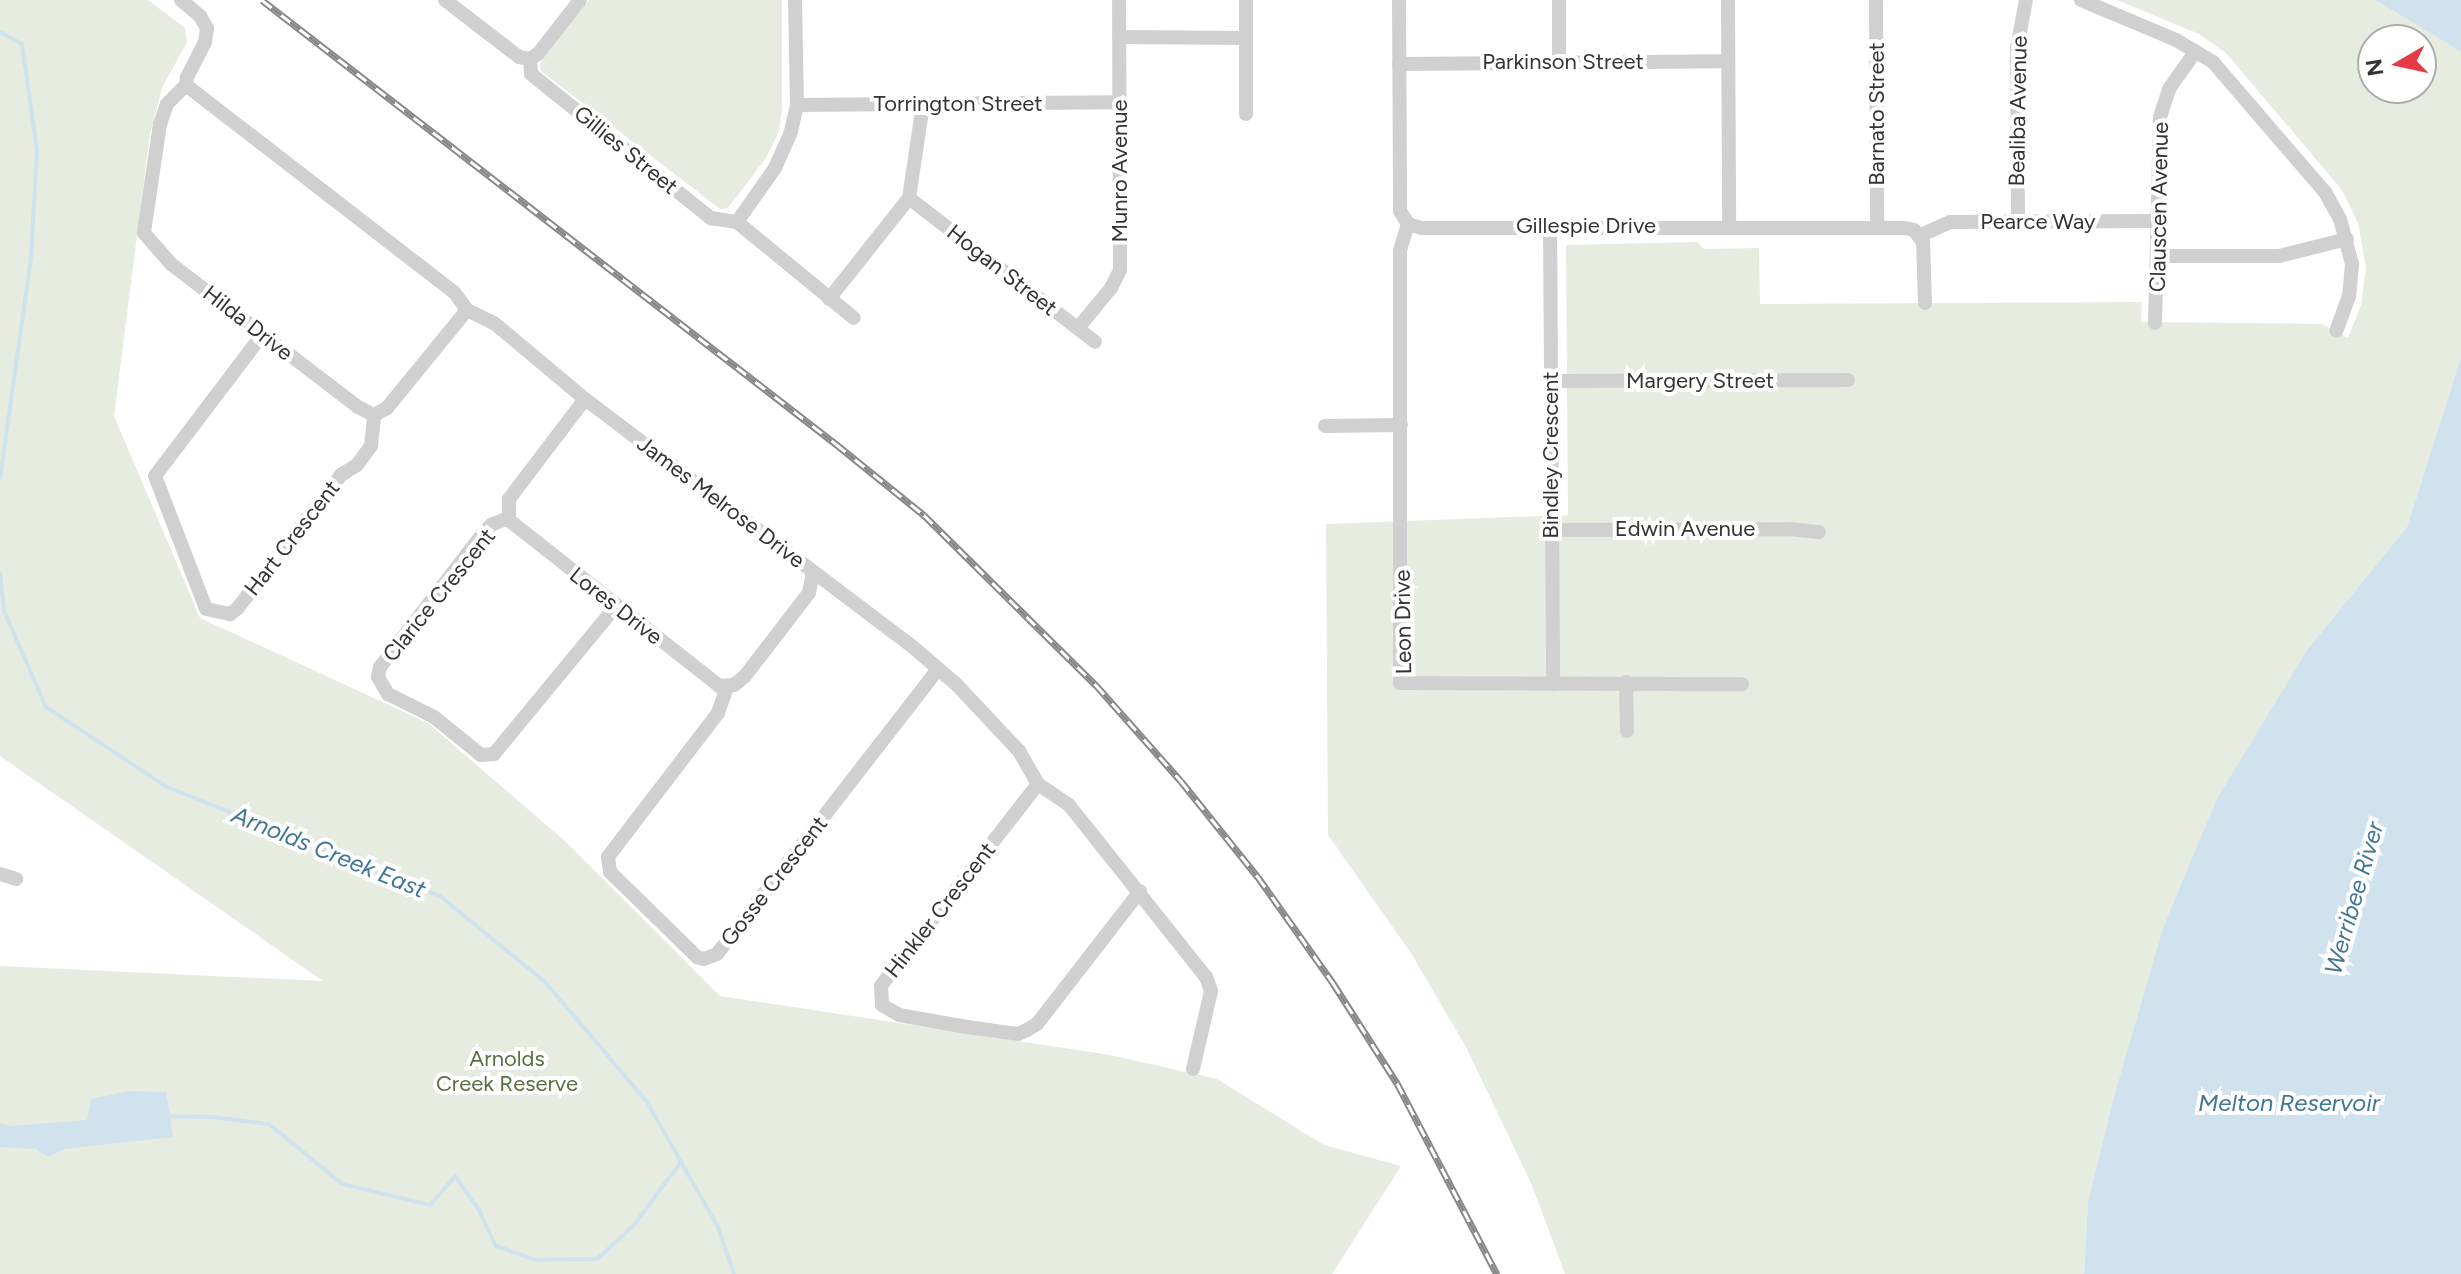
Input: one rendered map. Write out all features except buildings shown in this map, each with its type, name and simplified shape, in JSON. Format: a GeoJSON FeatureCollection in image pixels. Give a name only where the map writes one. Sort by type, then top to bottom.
{"type":"FeatureCollection","features":[{"type":"Feature","properties":{"kind":"street"},"geometry":{"type":"LineString","coordinates":[[181,0],[200,16],[207,28],[186,85]]}},
{"type":"Feature","properties":{"kind":"street"},"geometry":{"type":"LineString","coordinates":[[445,0],[519,57],[530,59],[538,54],[580,0]]}},
{"type":"Feature","properties":{"kind":"street"},"geometry":{"type":"LineString","coordinates":[[795,0],[797,105],[791,132],[775,168],[737,222],[854,318]]}},
{"type":"Feature","properties":{"kind":"street","name":"Munro Avenue"},"geometry":{"type":"LineString","coordinates":[[1078,328],[1111,288],[1120,270],[1119,0]]}},
{"type":"Feature","properties":{"kind":"street"},"geometry":{"type":"LineString","coordinates":[[1246,0],[1246,114]]}},
{"type":"Feature","properties":{"kind":"street"},"geometry":{"type":"LineString","coordinates":[[1399,0],[1400,211],[1408,224]]}},
{"type":"Feature","properties":{"kind":"street"},"geometry":{"type":"LineString","coordinates":[[1559,0],[1559,62]]}},
{"type":"Feature","properties":{"kind":"street"},"geometry":{"type":"LineString","coordinates":[[1728,0],[1729,227]]}},
{"type":"Feature","properties":{"kind":"street","name":"Barnato Street"},"geometry":{"type":"LineString","coordinates":[[1876,0],[1877,228]]}},
{"type":"Feature","properties":{"kind":"street","name":"Bealiba Avenue"},"geometry":{"type":"LineString","coordinates":[[2018,222],[2017,48],[2026,0]]}},
{"type":"Feature","properties":{"kind":"street"},"geometry":{"type":"LineString","coordinates":[[2081,0],[2195,52],[2224,73],[2325,192],[2347,239],[2351,282],[2336,331]]}},
{"type":"Feature","properties":{"kind":"street"},"geometry":{"type":"LineString","coordinates":[[1119,37],[1246,38]]}},
{"type":"Feature","properties":{"kind":"street","name":"Clauscen Avenue"},"geometry":{"type":"LineString","coordinates":[[2155,323],[2160,117],[2169,89],[2195,52]]}},
{"type":"Feature","properties":{"kind":"street","name":"Gillies Street"},"geometry":{"type":"LineString","coordinates":[[530,59],[531,74],[711,218],[737,222]]}},
{"type":"Feature","properties":{"kind":"street","name":"Parkinson Street"},"geometry":{"type":"LineString","coordinates":[[1399,64],[1728,61]]}},
{"type":"Feature","properties":{"kind":"street","name":"James Melrose Drive"},"geometry":{"type":"LineString","coordinates":[[186,85],[454,292],[467,310],[494,323],[585,399],[938,669],[1019,751],[1038,784],[1069,805],[1206,977],[1211,991],[1193,1069]]}},
{"type":"Feature","properties":{"kind":"street","name":"Hilda Drive"},"geometry":{"type":"LineString","coordinates":[[186,85],[167,104],[160,124],[144,233],[171,264],[358,407],[374,415]]}},
{"type":"Feature","properties":{"kind":"street","name":"Torrington Street"},"geometry":{"type":"LineString","coordinates":[[797,105],[1119,102]]}},
{"type":"Feature","properties":{"kind":"street"},"geometry":{"type":"LineString","coordinates":[[829,299],[909,198],[923,104]]}},
{"type":"Feature","properties":{"kind":"street","name":"Hogan Street"},"geometry":{"type":"LineString","coordinates":[[909,198],[1095,342]]}},
{"type":"Feature","properties":{"kind":"street","name":"Pearce Way"},"geometry":{"type":"LineString","coordinates":[[1921,235],[1950,222],[2158,221]]}},
{"type":"Feature","properties":{"kind":"street","name":"Gillespie Drive"},"geometry":{"type":"LineString","coordinates":[[1408,224],[1422,228],[1904,228],[1921,235]]}},
{"type":"Feature","properties":{"kind":"street","name":"Leon Drive"},"geometry":{"type":"LineString","coordinates":[[1408,224],[1400,251],[1400,683],[1742,684]]}},
{"type":"Feature","properties":{"kind":"street","name":"Bindley Crescent"},"geometry":{"type":"LineString","coordinates":[[1550,227],[1553,684]]}},
{"type":"Feature","properties":{"kind":"street"},"geometry":{"type":"LineString","coordinates":[[1921,235],[1925,249],[1925,303]]}},
{"type":"Feature","properties":{"kind":"street"},"geometry":{"type":"LineString","coordinates":[[2159,256],[2279,256],[2347,239]]}},
{"type":"Feature","properties":{"kind":"street"},"geometry":{"type":"LineString","coordinates":[[374,415],[387,408],[467,310]]}},
{"type":"Feature","properties":{"kind":"street","name":"Hart Crescent"},"geometry":{"type":"LineString","coordinates":[[262,335],[155,476],[206,609],[230,614],[237,609],[341,475],[357,465],[367,452],[375,426],[374,415]]}},
{"type":"Feature","properties":{"kind":"street","name":"Margery Street"},"geometry":{"type":"LineString","coordinates":[[1551,381],[1848,380]]}},
{"type":"Feature","properties":{"kind":"street"},"geometry":{"type":"LineString","coordinates":[[508,518],[509,499],[585,399]]}},
{"type":"Feature","properties":{"kind":"street"},"geometry":{"type":"LineString","coordinates":[[1325,426],[1401,425]]}},
{"type":"Feature","properties":{"kind":"street","name":"Clarice Crescent"},"geometry":{"type":"LineString","coordinates":[[508,518],[491,525],[481,536],[380,667],[378,677],[388,694],[434,717],[481,755],[494,754],[616,606]]}},
{"type":"Feature","properties":{"kind":"street","name":"Lores Drive"},"geometry":{"type":"LineString","coordinates":[[508,518],[522,534],[719,686],[727,687]]}},
{"type":"Feature","properties":{"kind":"street","name":"Edwin Avenue"},"geometry":{"type":"LineString","coordinates":[[1551,530],[1819,532]]}},
{"type":"Feature","properties":{"kind":"street"},"geometry":{"type":"LineString","coordinates":[[727,687],[745,676],[809,593],[813,573]]}},
{"type":"Feature","properties":{"kind":"street","name":"Gosse Crescent"},"geometry":{"type":"LineString","coordinates":[[727,687],[718,713],[608,857],[610,872],[697,957],[704,959],[717,954],[938,669]]}},
{"type":"Feature","properties":{"kind":"street"},"geometry":{"type":"LineString","coordinates":[[1626,682],[1627,731]]}},
{"type":"Feature","properties":{"kind":"street","name":"Hinkler Crescent"},"geometry":{"type":"LineString","coordinates":[[1038,784],[881,986],[882,1005],[899,1015],[1018,1034],[1037,1024],[1140,891]]}},
{"type":"Feature","properties":{"kind":"street"},"geometry":{"type":"LineString","coordinates":[[0,874],[16,879]]}},
{"type":"Feature","properties":{"kind":"green space","name":"Arnolds Creek Reserve"},"geometry":{"type":"Polygon","coordinates":[[[0,0],[148,0],[185,28],[187,42],[162,88],[150,134],[114,416],[200,618],[428,723],[567,843],[720,996],[1110,1055],[1217,1079],[1324,1145],[1401,1166],[1332,1274],[0,1274],[0,966],[323,981],[0,756],[0,0]]]}},
{"type":"Feature","properties":{"kind":"green space"},"geometry":{"type":"Polygon","coordinates":[[[589,0],[782,0],[782,109],[779,131],[766,158],[728,208],[720,209],[541,71],[540,63],[589,0]]]}},
{"type":"Feature","properties":{"kind":"green space"},"geometry":{"type":"Polygon","coordinates":[[[2117,0],[2375,0],[2415,24],[2357,24],[2357,104],[2437,104],[2437,37],[2461,52],[2461,357],[2407,527],[2307,650],[2218,799],[2164,925],[2088,1202],[2084,1274],[1565,1274],[1531,1183],[1466,1047],[1411,953],[1328,835],[1326,524],[1568,515],[1566,245],[1697,242],[1704,249],[1759,248],[1760,304],[2142,302],[2141,322],[2322,324],[2348,338],[2361,305],[2366,268],[2358,223],[2342,190],[2226,53],[2199,34],[2117,0]]]}},
{"type":"Feature","properties":{"kind":"water"},"geometry":{"type":"Polygon","coordinates":[[[2375,0],[2461,0],[2461,52],[2437,37],[2437,24],[2415,24],[2375,0]]]}},
{"type":"Feature","properties":{"kind":"water","name":"Melton Reservoir"},"geometry":{"type":"Polygon","coordinates":[[[2461,357],[2461,1274],[2084,1274],[2088,1202],[2114,1097],[2164,925],[2217,799],[2307,650],[2407,527],[2461,357]]]}},
{"type":"Feature","properties":{"kind":"water"},"geometry":{"type":"Polygon","coordinates":[[[129,1091],[166,1092],[173,1137],[64,1149],[48,1157],[36,1149],[0,1147],[0,1123],[11,1126],[87,1120],[91,1099],[129,1091]]]}},
{"type":"Feature","properties":{"kind":"waterway","name":"Arnolds Creek East"},"geometry":{"type":"LineString","coordinates":[[0,32],[22,44],[37,151],[31,258],[0,478]]}},
{"type":"Feature","properties":{"kind":"waterway","name":"Arnolds Creek East"},"geometry":{"type":"LineString","coordinates":[[0,573],[4,611],[46,707],[167,787],[440,896],[545,982],[647,1102],[718,1227],[734,1274]]}},
{"type":"Feature","properties":{"kind":"waterway"},"geometry":{"type":"LineString","coordinates":[[164,1116],[212,1117],[269,1124],[342,1184],[430,1205],[455,1176],[479,1210],[496,1246],[536,1260],[597,1259],[634,1225],[681,1162]]}},
{"type":"Feature","properties":{"kind":"railway"},"geometry":{"type":"LineString","coordinates":[[262,0],[924,515],[1096,685],[1181,781],[1258,877],[1333,983],[1397,1083],[1497,1274]]}},
{"type":"Feature","properties":{"kind":"water label","name":"Werribee River"},"geometry":{"type":"Point","coordinates":[2354,898]}}]}
